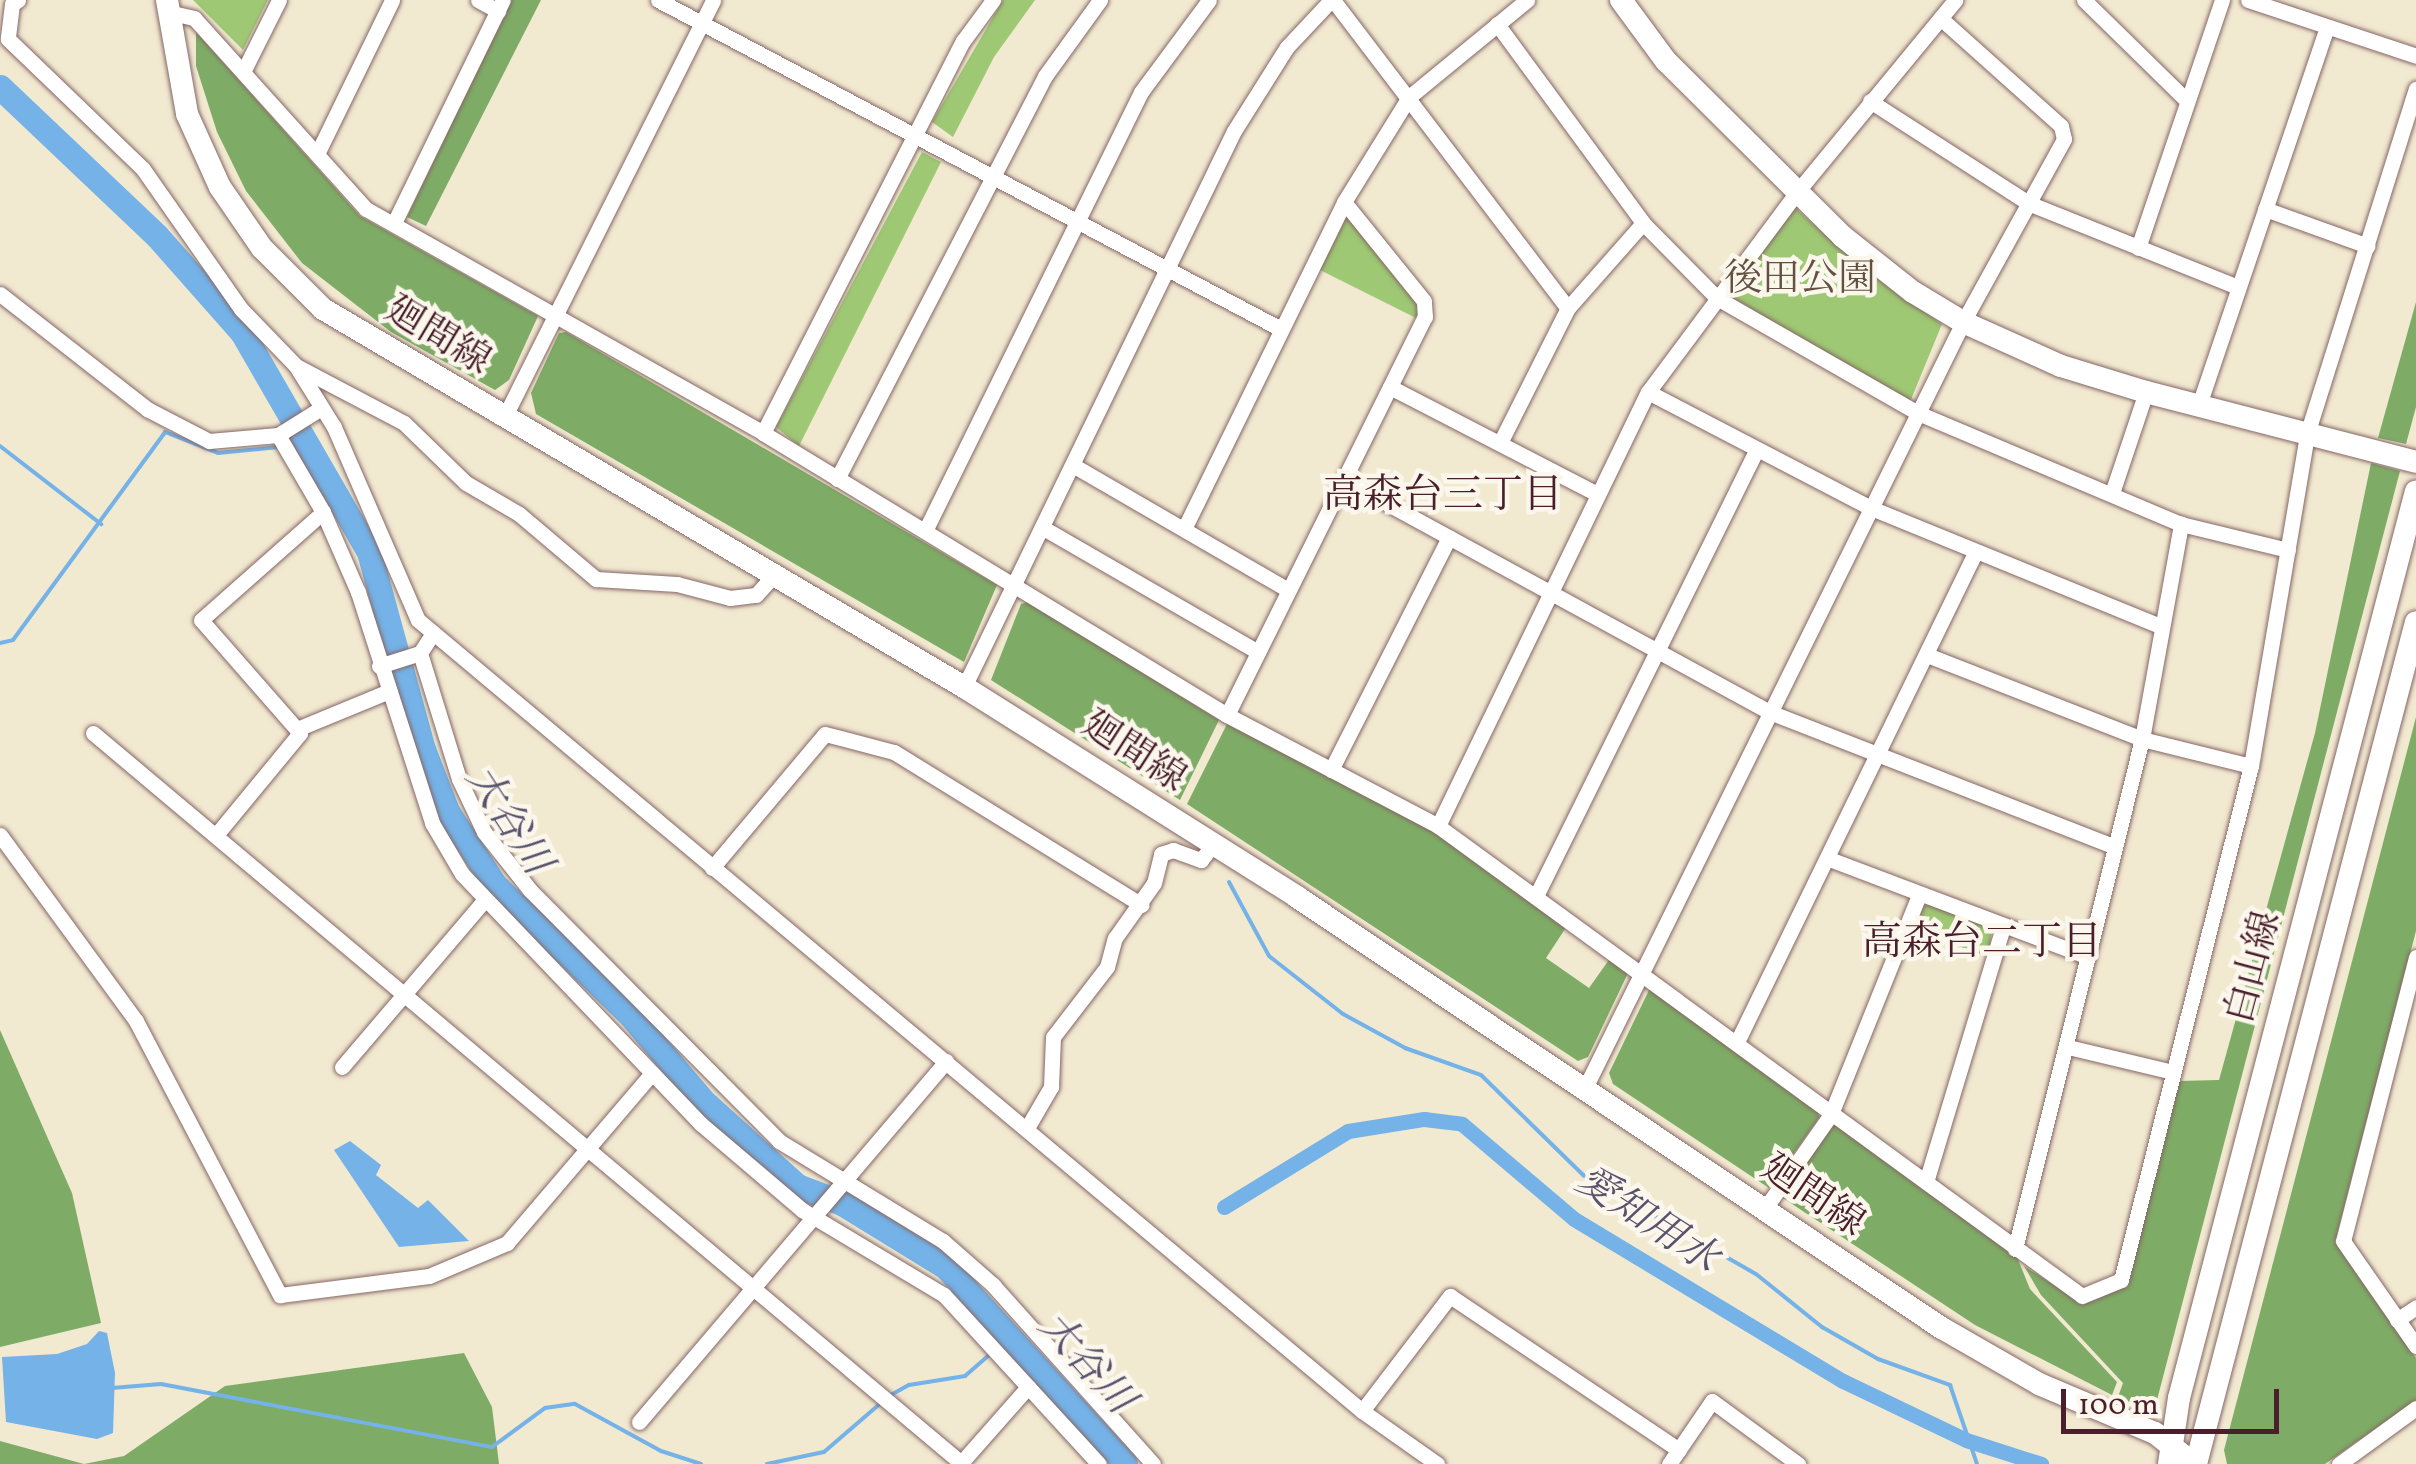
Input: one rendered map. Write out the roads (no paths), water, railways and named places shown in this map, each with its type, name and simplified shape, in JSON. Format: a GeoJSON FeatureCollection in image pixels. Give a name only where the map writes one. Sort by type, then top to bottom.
{"type":"FeatureCollection","features":[{"type":"Feature","properties":{"kind":"street"},"geometry":{"type":"LineString","coordinates":[[18,0],[8,39],[143,169],[248,318],[296,366],[404,423],[466,483],[518,514],[596,579],[677,584],[730,598],[756,595],[776,573]]}},
{"type":"Feature","properties":{"kind":"street"},"geometry":{"type":"LineString","coordinates":[[244,70],[279,0]]}},
{"type":"Feature","properties":{"kind":"street"},"geometry":{"type":"LineString","coordinates":[[318,152],[392,0]]}},
{"type":"Feature","properties":{"kind":"street"},"geometry":{"type":"LineString","coordinates":[[394,224],[501,5],[478,0]]}},
{"type":"Feature","properties":{"kind":"street"},"geometry":{"type":"LineString","coordinates":[[658,0],[1281,329]]}},
{"type":"Feature","properties":{"kind":"street"},"geometry":{"type":"LineString","coordinates":[[504,418],[714,0]]}},
{"type":"Feature","properties":{"kind":"street"},"geometry":{"type":"LineString","coordinates":[[763,433],[914,137],[992,0]]}},
{"type":"Feature","properties":{"kind":"street"},"geometry":{"type":"LineString","coordinates":[[837,479],[1044,76],[1100,0]]}},
{"type":"Feature","properties":{"kind":"street"},"geometry":{"type":"LineString","coordinates":[[925,531],[1141,92],[1209,0]]}},
{"type":"Feature","properties":{"kind":"street"},"geometry":{"type":"LineString","coordinates":[[964,687],[1076,467],[1259,88],[1332,0],[1568,308]]}},
{"type":"Feature","properties":{"kind":"street"},"geometry":{"type":"LineString","coordinates":[[1184,528],[1344,202],[1409,97],[1527,0]]}},
{"type":"Feature","properties":{"kind":"street"},"geometry":{"type":"LineString","coordinates":[[1621,0],[1666,61],[1797,192],[1875,264],[1963,322],[2061,366],[2416,462]]}},
{"type":"Feature","properties":{"kind":"street"},"geometry":{"type":"LineString","coordinates":[[1438,826],[1648,392],[1797,192],[1955,0]]}},
{"type":"Feature","properties":{"kind":"street"},"geometry":{"type":"LineString","coordinates":[[2084,0],[2187,101]]}},
{"type":"Feature","properties":{"kind":"street"},"geometry":{"type":"LineString","coordinates":[[2138,248],[2222,0]]}},
{"type":"Feature","properties":{"kind":"street"},"geometry":{"type":"LineString","coordinates":[[2248,0],[2416,56]]}},
{"type":"Feature","properties":{"kind":"street"},"geometry":{"type":"LineString","coordinates":[[167,6],[194,18],[366,209],[763,433],[1226,715],[1438,826],[2082,1296],[2121,1280],[2251,766],[2308,434],[2416,89]]}},
{"type":"Feature","properties":{"kind":"street","name":"廻間線"},"geometry":{"type":"LineString","coordinates":[[167,6],[187,114],[220,188],[262,248],[323,309],[964,687],[1585,1088],[1940,1327],[2170,1455],[2195,1464]]}},
{"type":"Feature","properties":{"kind":"street"},"geometry":{"type":"LineString","coordinates":[[1585,1088],[1963,322],[2064,139],[2060,126],[1940,18]]}},
{"type":"Feature","properties":{"kind":"street"},"geometry":{"type":"LineString","coordinates":[[1497,24],[1643,223],[1717,298],[1918,413],[2181,524],[2288,550]]}},
{"type":"Feature","properties":{"kind":"street"},"geometry":{"type":"LineString","coordinates":[[2200,404],[2327,26]]}},
{"type":"Feature","properties":{"kind":"street"},"geometry":{"type":"LineString","coordinates":[[1870,101],[2028,204],[2238,287]]}},
{"type":"Feature","properties":{"kind":"street"},"geometry":{"type":"LineString","coordinates":[[1226,715],[1425,318],[1424,301],[1344,202]]}},
{"type":"Feature","properties":{"kind":"street"},"geometry":{"type":"LineString","coordinates":[[2264,210],[2368,246]]}},
{"type":"Feature","properties":{"kind":"street"},"geometry":{"type":"LineString","coordinates":[[1500,443],[1568,308],[1643,223]]}},
{"type":"Feature","properties":{"kind":"street"},"geometry":{"type":"LineString","coordinates":[[0,294],[169,422],[220,443],[278,435],[313,413]]}},
{"type":"Feature","properties":{"kind":"street"},"geometry":{"type":"LineString","coordinates":[[296,366],[313,413],[334,427],[418,620],[1362,1410],[1437,1464]]}},
{"type":"Feature","properties":{"kind":"street"},"geometry":{"type":"LineString","coordinates":[[1390,387],[1597,494]]}},
{"type":"Feature","properties":{"kind":"street"},"geometry":{"type":"LineString","coordinates":[[1648,392],[1870,508],[2162,626]]}},
{"type":"Feature","properties":{"kind":"street"},"geometry":{"type":"LineString","coordinates":[[2112,493],[2146,392]]}},
{"type":"Feature","properties":{"kind":"street"},"geometry":{"type":"LineString","coordinates":[[278,435],[323,512],[358,592],[432,822],[484,901],[701,1124],[812,1216],[944,1294],[1099,1464]]}},
{"type":"Feature","properties":{"kind":"street"},"geometry":{"type":"LineString","coordinates":[[1536,896],[1756,450]]}},
{"type":"Feature","properties":{"kind":"street"},"geometry":{"type":"LineString","coordinates":[[1076,467],[1288,590]]}},
{"type":"Feature","properties":{"kind":"street"},"geometry":{"type":"LineString","coordinates":[[1344,480],[1772,714],[2116,847]]}},
{"type":"Feature","properties":{"kind":"street","name":"白山線"},"geometry":{"type":"LineString","coordinates":[[2170,1455],[2179,1398],[2416,491]]}},
{"type":"Feature","properties":{"kind":"street"},"geometry":{"type":"LineString","coordinates":[[216,835],[300,734],[201,620],[323,512]]}},
{"type":"Feature","properties":{"kind":"street"},"geometry":{"type":"LineString","coordinates":[[2016,1248],[2142,739],[2181,524]]}},
{"type":"Feature","properties":{"kind":"street"},"geometry":{"type":"LineString","coordinates":[[1044,529],[1258,652]]}},
{"type":"Feature","properties":{"kind":"street"},"geometry":{"type":"LineString","coordinates":[[1330,770],[1450,537]]}},
{"type":"Feature","properties":{"kind":"street"},"geometry":{"type":"LineString","coordinates":[[1737,1042],[1975,552]]}},
{"type":"Feature","properties":{"kind":"street","name":"白山線"},"geometry":{"type":"LineString","coordinates":[[2195,1464],[2416,622]]}},
{"type":"Feature","properties":{"kind":"street"},"geometry":{"type":"LineString","coordinates":[[380,666],[420,654],[432,633]]}},
{"type":"Feature","properties":{"kind":"street"},"geometry":{"type":"LineString","coordinates":[[420,654],[458,778],[506,863],[742,1108],[801,1156],[942,1242],[993,1285],[1154,1464]]}},
{"type":"Feature","properties":{"kind":"street"},"geometry":{"type":"LineString","coordinates":[[1927,655],[2142,739],[2251,766]]}},
{"type":"Feature","properties":{"kind":"street"},"geometry":{"type":"LineString","coordinates":[[297,730],[389,691]]}},
{"type":"Feature","properties":{"kind":"street"},"geometry":{"type":"LineString","coordinates":[[93,733],[755,1283],[960,1463],[1028,1386]]}},
{"type":"Feature","properties":{"kind":"street"},"geometry":{"type":"LineString","coordinates":[[712,868],[825,734],[894,752],[1142,905]]}},
{"type":"Feature","properties":{"kind":"street"},"geometry":{"type":"LineString","coordinates":[[0,836],[136,1021],[280,1295],[453,1270],[507,1243],[652,1073]]}},
{"type":"Feature","properties":{"kind":"street"},"geometry":{"type":"LineString","coordinates":[[1027,1128],[1051,1087],[1053,1037],[1107,967],[1114,938],[1142,905],[1161,854],[1172,850],[1202,860],[1212,846]]}},
{"type":"Feature","properties":{"kind":"street"},"geometry":{"type":"LineString","coordinates":[[1829,859],[2088,957]]}},
{"type":"Feature","properties":{"kind":"street"},"geometry":{"type":"LineString","coordinates":[[1766,1208],[1831,1114],[1919,895]]}},
{"type":"Feature","properties":{"kind":"street"},"geometry":{"type":"LineString","coordinates":[[342,1067],[484,901]]}},
{"type":"Feature","properties":{"kind":"street"},"geometry":{"type":"LineString","coordinates":[[1926,1182],[2003,927]]}},
{"type":"Feature","properties":{"kind":"street"},"geometry":{"type":"LineString","coordinates":[[2416,958],[2412,988],[2343,1241],[2416,1346]]}},
{"type":"Feature","properties":{"kind":"street"},"geometry":{"type":"LineString","coordinates":[[2068,1047],[2173,1072]]}},
{"type":"Feature","properties":{"kind":"street"},"geometry":{"type":"LineString","coordinates":[[639,1422],[946,1061]]}},
{"type":"Feature","properties":{"kind":"street"},"geometry":{"type":"LineString","coordinates":[[1362,1410],[1450,1296],[1679,1450]]}},
{"type":"Feature","properties":{"kind":"street"},"geometry":{"type":"LineString","coordinates":[[2397,1320],[2416,1307]]}},
{"type":"Feature","properties":{"kind":"street"},"geometry":{"type":"LineString","coordinates":[[1669,1464],[1712,1402],[1798,1464]]}},
{"type":"Feature","properties":{"kind":"street"},"geometry":{"type":"LineString","coordinates":[[2338,1464],[2415,1411]]}},
{"type":"Feature","properties":{"kind":"water"},"geometry":{"type":"Polygon","coordinates":[[[350,1141],[381,1165],[376,1175],[418,1208],[428,1200],[469,1241],[399,1247],[334,1150],[350,1141]]]}},
{"type":"Feature","properties":{"kind":"water"},"geometry":{"type":"Polygon","coordinates":[[[99,1331],[107,1333],[115,1373],[113,1433],[97,1439],[6,1422],[2,1357],[57,1354],[87,1344],[99,1331]]]}},
{"type":"Feature","properties":{"kind":"waterway","name":"大谷川"},"geometry":{"type":"LineString","coordinates":[[0,87],[157,236],[242,332],[369,552],[423,749],[447,811],[494,884],[630,1015],[703,1101],[797,1186],[842,1203],[946,1267],[1125,1464]]}},
{"type":"Feature","properties":{"kind":"waterway"},"geometry":{"type":"LineString","coordinates":[[0,643],[13,640],[165,432],[218,453],[279,447]]}},
{"type":"Feature","properties":{"kind":"waterway","name":"大谷川"},"geometry":{"type":"LineString","coordinates":[[298,445],[311,443]]}},
{"type":"Feature","properties":{"kind":"waterway"},"geometry":{"type":"LineString","coordinates":[[0,446],[101,524]]}},
{"type":"Feature","properties":{"kind":"waterway"},"geometry":{"type":"LineString","coordinates":[[1229,882],[1269,956],[1343,1014],[1405,1048],[1481,1075],[1583,1175],[1756,1274],[1822,1327],[1878,1359],[1950,1385],[1977,1464]]}},
{"type":"Feature","properties":{"kind":"waterway","name":"愛知用水"},"geometry":{"type":"LineString","coordinates":[[1224,1207],[1348,1131],[1424,1119],[1462,1124],[1574,1219],[1843,1381],[1966,1440],[2041,1464]]}},
{"type":"Feature","properties":{"kind":"waterway"},"geometry":{"type":"LineString","coordinates":[[889,1396],[909,1385],[965,1376],[989,1355]]}},
{"type":"Feature","properties":{"kind":"waterway"},"geometry":{"type":"LineString","coordinates":[[112,1388],[161,1384],[492,1447],[545,1408],[575,1404],[661,1451],[701,1464]]}},
{"type":"Feature","properties":{"kind":"waterway"},"geometry":{"type":"LineString","coordinates":[[767,1464],[824,1452],[882,1402]]}},
{"type":"Feature","properties":{"kind":"district","name":"高森台三丁目"},"geometry":{"type":"Point","coordinates":[1443,497]}},
{"type":"Feature","properties":{"kind":"district","name":"高森台二丁目"},"geometry":{"type":"Point","coordinates":[1982,944]}},
{"type":"Feature","properties":{"kind":"park label","name":"後田公園"},"geometry":{"type":"Point","coordinates":[1800,281]}}]}
